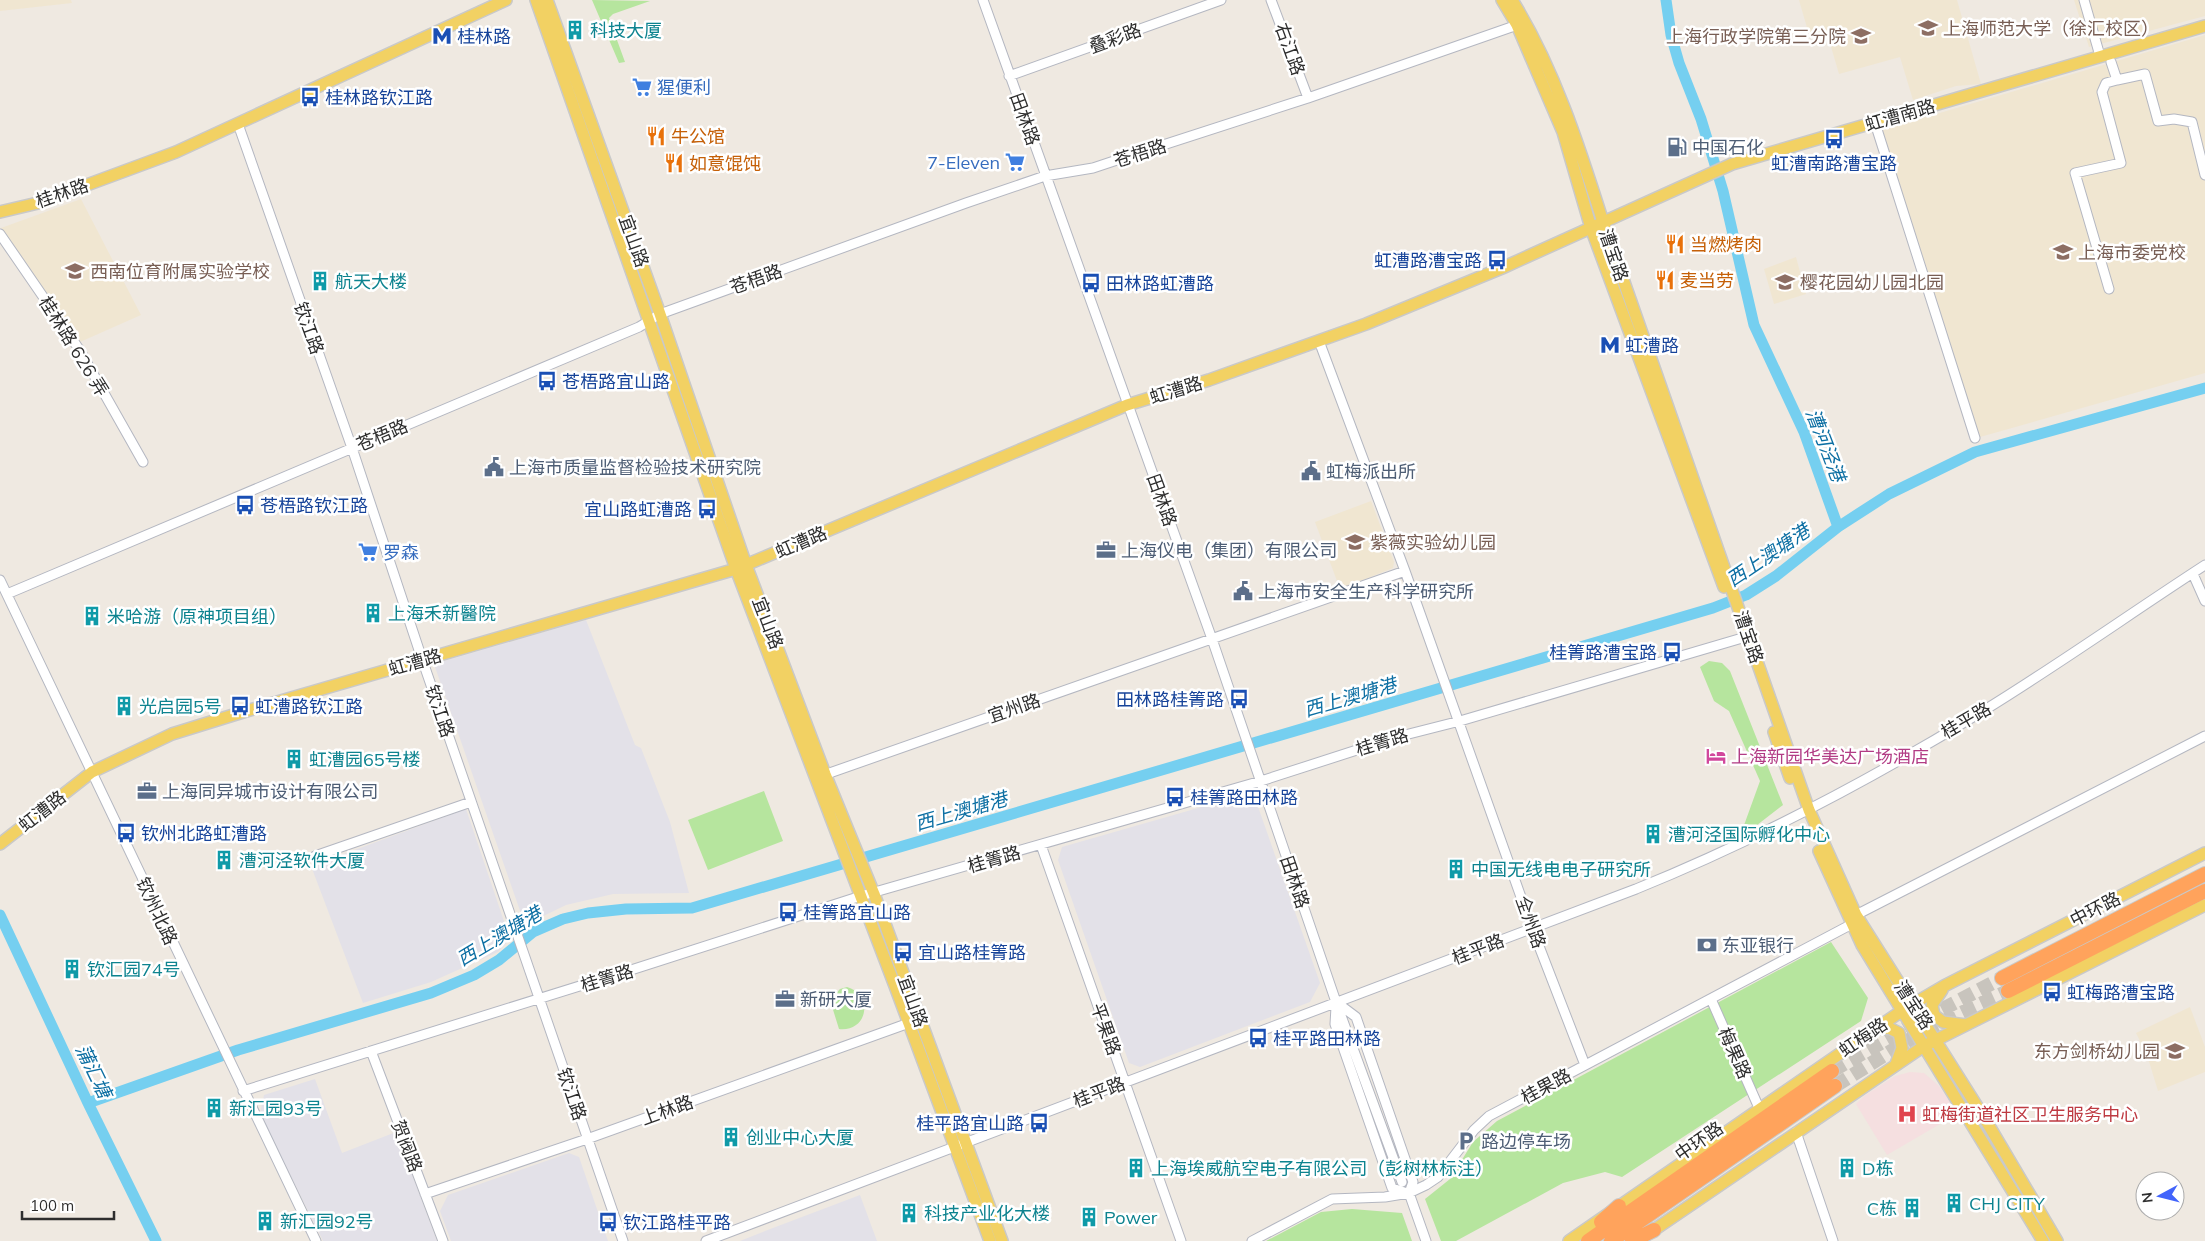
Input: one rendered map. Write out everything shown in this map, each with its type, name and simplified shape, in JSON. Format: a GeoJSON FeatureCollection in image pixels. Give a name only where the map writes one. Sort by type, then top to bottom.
{"type":"FeatureCollection","features":[{"type":"Feature","properties":{"kind":"highway","name":"中环路"},"geometry":{"type":"LineString","coordinates":[[2002,978],[2205,874]]}},
{"type":"Feature","properties":{"kind":"highway","name":"中环路"},"geometry":{"type":"LineString","coordinates":[[2008,991],[2205,891]]}},
{"type":"Feature","properties":{"kind":"highway","name":"中环路"},"geometry":{"type":"LineString","coordinates":[[1588,1241],[1832,1071]]}},
{"type":"Feature","properties":{"kind":"highway","name":"中环路"},"geometry":{"type":"LineString","coordinates":[[1612,1241],[1836,1086]]}},
{"type":"Feature","properties":{"kind":"highway"},"geometry":{"type":"LineString","coordinates":[[1580,1241],[1619,1206]]}},
{"type":"Feature","properties":{"kind":"highway"},"geometry":{"type":"LineString","coordinates":[[1632,1241],[1654,1230]]}},
{"type":"Feature","properties":{"kind":"main road","name":"桂林路"},"geometry":{"type":"LineString","coordinates":[[0,212],[38,203],[176,152],[506,0]]}},
{"type":"Feature","properties":{"kind":"main road","name":"宜山路"},"geometry":{"type":"LineString","coordinates":[[536,0],[654,317]]}},
{"type":"Feature","properties":{"kind":"main road","name":"宜山路"},"geometry":{"type":"LineString","coordinates":[[547,0],[741,567],[850,851],[859,873],[874,894],[960,1144],[990,1241]]}},
{"type":"Feature","properties":{"kind":"main road","name":"漕宝路"},"geometry":{"type":"LineString","coordinates":[[1502,0],[1521,24],[1566,116],[1728,588]]}},
{"type":"Feature","properties":{"kind":"main road","name":"漕宝路"},"geometry":{"type":"LineString","coordinates":[[1512,0],[1562,132],[1591,228],[1736,609],[1806,812],[1854,919],[1862,945],[2043,1241]]}},
{"type":"Feature","properties":{"kind":"main road","name":"虹漕南路"},"geometry":{"type":"LineString","coordinates":[[1603,222],[1732,164],[2205,26]]}},
{"type":"Feature","properties":{"kind":"main road","name":"虹漕路"},"geometry":{"type":"LineString","coordinates":[[0,844],[92,772],[172,734],[422,659],[741,567],[1127,405],[1209,380],[1319,341],[1493,272],[1603,222]]}},
{"type":"Feature","properties":{"kind":"main road","name":"虹梅路"},"geometry":{"type":"LineString","coordinates":[[1569,1241],[1903,1010],[1944,986],[2205,853]]}},
{"type":"Feature","properties":{"kind":"main road","name":"宜山路"},"geometry":{"type":"LineString","coordinates":[[859,873],[861,896],[908,1023],[1002,1241]]}},
{"type":"Feature","properties":{"kind":"main road"},"geometry":{"type":"LineString","coordinates":[[1637,1241],[1924,1046],[2205,906]]}},
{"type":"Feature","properties":{"kind":"main road","name":"漕宝路"},"geometry":{"type":"LineString","coordinates":[[1854,919],[1914,1004],[2057,1241]]}},
{"type":"Feature","properties":{"kind":"main road"},"geometry":{"type":"LineString","coordinates":[[1944,986],[1932,1005],[1934,1015],[1943,1022],[1966,1024]]}},
{"type":"Feature","properties":{"kind":"main road"},"geometry":{"type":"LineString","coordinates":[[1875,1029],[1889,1028],[1899,1033],[1902,1048],[1896,1064]]}},
{"type":"Feature","properties":{"kind":"street","name":"田林路"},"geometry":{"type":"LineString","coordinates":[[983,0],[1212,639],[1336,1002],[1402,1182]]}},
{"type":"Feature","properties":{"kind":"street","name":"叠彩路"},"geometry":{"type":"LineString","coordinates":[[1009,76],[1221,0]]}},
{"type":"Feature","properties":{"kind":"street","name":"右江路"},"geometry":{"type":"LineString","coordinates":[[1271,0],[1308,98]]}},
{"type":"Feature","properties":{"kind":"street"},"geometry":{"type":"LineString","coordinates":[[2084,0],[2100,56]]}},
{"type":"Feature","properties":{"kind":"street","name":"苍梧路"},"geometry":{"type":"LineString","coordinates":[[7,594],[639,327],[654,317],[1045,176],[1093,168],[1308,98],[1521,24]]}},
{"type":"Feature","properties":{"kind":"street"},"geometry":{"type":"LineString","coordinates":[[2111,62],[2117,80]]}},
{"type":"Feature","properties":{"kind":"street"},"geometry":{"type":"LineString","coordinates":[[2110,290],[2076,173],[2121,162],[2102,92],[2106,83],[2145,74],[2158,121],[2174,119],[2192,122],[2205,175]]}},
{"type":"Feature","properties":{"kind":"street"},"geometry":{"type":"LineString","coordinates":[[1875,123],[1976,438]]}},
{"type":"Feature","properties":{"kind":"street","name":"钦江路"},"geometry":{"type":"LineString","coordinates":[[238,124],[352,448],[422,659],[623,1241]]}},
{"type":"Feature","properties":{"kind":"street","name":"桂林路 626 弄"},"geometry":{"type":"LineString","coordinates":[[0,234],[79,349],[143,462]]}},
{"type":"Feature","properties":{"kind":"street","name":"全州路"},"geometry":{"type":"LineString","coordinates":[[1319,341],[1452,698],[1532,928],[1585,1065]]}},
{"type":"Feature","properties":{"kind":"street","name":"桂平路"},"geometry":{"type":"LineString","coordinates":[[706,1241],[1680,871],[1806,812],[1989,707],[2205,566]]}},
{"type":"Feature","properties":{"kind":"street","name":"宜州路"},"geometry":{"type":"LineString","coordinates":[[821,776],[1405,571]]}},
{"type":"Feature","properties":{"kind":"street"},"geometry":{"type":"LineString","coordinates":[[2192,574],[2205,601]]}},
{"type":"Feature","properties":{"kind":"street","name":"钦州北路"},"geometry":{"type":"LineString","coordinates":[[0,580],[222,1048],[316,1241]]}},
{"type":"Feature","properties":{"kind":"street","name":"桂箐路"},"geometry":{"type":"LineString","coordinates":[[243,1090],[539,999],[861,896],[874,894],[1261,781],[1397,737],[1460,721],[1745,637]]}},
{"type":"Feature","properties":{"kind":"street","name":"桂果路"},"geometry":{"type":"LineString","coordinates":[[1252,1241],[1332,1198],[1385,1197],[1409,1194],[1438,1177],[1474,1130],[1489,1116],[1711,999],[1854,919],[2205,736]]}},
{"type":"Feature","properties":{"kind":"street"},"geometry":{"type":"LineString","coordinates":[[316,856],[471,802]]}},
{"type":"Feature","properties":{"kind":"street","name":"平果路"},"geometry":{"type":"LineString","coordinates":[[1041,845],[1181,1241]]}},
{"type":"Feature","properties":{"kind":"street","name":"梅果路"},"geometry":{"type":"LineString","coordinates":[[1711,999],[1759,1108]]}},
{"type":"Feature","properties":{"kind":"street","name":"田林路"},"geometry":{"type":"LineString","coordinates":[[1336,1002],[1335,1024],[1392,1188],[1409,1194]]}},
{"type":"Feature","properties":{"kind":"street"},"geometry":{"type":"LineString","coordinates":[[1336,1002],[1356,1017],[1413,1182],[1409,1194],[1426,1241]]}},
{"type":"Feature","properties":{"kind":"street","name":"上林路"},"geometry":{"type":"LineString","coordinates":[[425,1194],[908,1023]]}},
{"type":"Feature","properties":{"kind":"street","name":"贺阀路"},"geometry":{"type":"LineString","coordinates":[[372,1051],[443,1241]]}},
{"type":"Feature","properties":{"kind":"street"},"geometry":{"type":"LineString","coordinates":[[1796,1132],[1833,1241]]}},
{"type":"Feature","properties":{"kind":"shaded area"},"geometry":{"type":"Polygon","coordinates":[[[0,0],[71,0],[72,3],[0,11],[0,0]]]}},
{"type":"Feature","properties":{"kind":"shaded area"},"geometry":{"type":"Polygon","coordinates":[[[1799,0],[1957,0],[1981,84],[1956,86],[1913,100],[1900,57],[1839,74],[1827,33],[1810,38],[1799,0]]]}},
{"type":"Feature","properties":{"kind":"shaded area","name":"上海师范大学（徐汇校区）"},"geometry":{"type":"Polygon","coordinates":[[[2074,0],[2205,0],[2205,16],[2089,47],[2074,0]]]}},
{"type":"Feature","properties":{"kind":"shaded area","name":"上海市委党校"},"geometry":{"type":"Polygon","coordinates":[[[2205,35],[2205,373],[1980,437],[1882,130],[2205,35]]]}},
{"type":"Feature","properties":{"kind":"shaded area","name":"西南位育附属实验学校"},"geometry":{"type":"Polygon","coordinates":[[[81,199],[141,315],[80,342],[1,228],[81,199]]]}},
{"type":"Feature","properties":{"kind":"shaded area","name":"樱花园幼儿园北园"},"geometry":{"type":"Polygon","coordinates":[[[1796,257],[1806,294],[1774,304],[1764,269],[1796,257]]]}},
{"type":"Feature","properties":{"kind":"shaded area","name":"紫薇实验幼儿园"},"geometry":{"type":"Polygon","coordinates":[[[1371,501],[1394,562],[1393,568],[1340,589],[1315,522],[1371,501]]]}},
{"type":"Feature","properties":{"kind":"shaded area"},"geometry":{"type":"Polygon","coordinates":[[[586,620],[635,745],[641,748],[670,822],[689,893],[613,894],[566,905],[525,925],[434,664],[586,620]]]}},
{"type":"Feature","properties":{"kind":"shaded area"},"geometry":{"type":"Polygon","coordinates":[[[1240,796],[1257,804],[1320,983],[1310,1002],[1140,1067],[1129,1063],[1058,860],[1062,847],[1240,796]]]}},
{"type":"Feature","properties":{"kind":"shaded area"},"geometry":{"type":"Polygon","coordinates":[[[466,809],[510,939],[498,952],[431,982],[363,1003],[311,866],[466,809]]]}},
{"type":"Feature","properties":{"kind":"shaded area","name":"东方剑桥幼儿园"},"geometry":{"type":"Polygon","coordinates":[[[2190,1007],[2205,1047],[2205,1072],[2158,1091],[2147,1055],[2136,1033],[2190,1007]]]}},
{"type":"Feature","properties":{"kind":"shaded area","name":"虹梅街道社区卫生服务中心"},"geometry":{"type":"Polygon","coordinates":[[[1910,1072],[1924,1073],[1939,1086],[1952,1105],[1952,1117],[1887,1155],[1856,1104],[1864,1096],[1895,1076],[1910,1072]]]}},
{"type":"Feature","properties":{"kind":"shaded area"},"geometry":{"type":"Polygon","coordinates":[[[315,1079],[342,1153],[396,1132],[437,1241],[323,1241],[260,1114],[264,1095],[315,1079]]]}},
{"type":"Feature","properties":{"kind":"shaded area"},"geometry":{"type":"Polygon","coordinates":[[[569,1153],[579,1157],[608,1241],[451,1241],[440,1211],[448,1195],[569,1153]]]}},
{"type":"Feature","properties":{"kind":"shaded area"},"geometry":{"type":"Polygon","coordinates":[[[860,1195],[877,1241],[740,1241],[765,1231],[860,1195]]]}},
{"type":"Feature","properties":{"kind":"green space"},"geometry":{"type":"Polygon","coordinates":[[[592,0],[650,1],[613,14],[609,18],[625,62],[619,63],[592,0]]]}},
{"type":"Feature","properties":{"kind":"green space"},"geometry":{"type":"Polygon","coordinates":[[[1709,661],[1722,663],[1730,671],[1783,805],[1739,839],[1760,781],[1729,711],[1714,701],[1700,667],[1709,661]]]}},
{"type":"Feature","properties":{"kind":"green space"},"geometry":{"type":"Polygon","coordinates":[[[764,791],[783,841],[708,870],[688,820],[764,791]]]}},
{"type":"Feature","properties":{"kind":"green space"},"geometry":{"type":"Polygon","coordinates":[[[1831,942],[1868,998],[1861,1021],[1622,1177],[1605,1172],[1563,1183],[1456,1241],[1441,1241],[1425,1199],[1450,1179],[1473,1142],[1497,1121],[1831,942]]]}},
{"type":"Feature","properties":{"kind":"green space"},"geometry":{"type":"Polygon","coordinates":[[[847,987],[861,997],[864,1004],[864,1012],[862,1019],[857,1025],[839,1029],[830,1000],[840,989],[847,987]]]}},
{"type":"Feature","properties":{"kind":"green space"},"geometry":{"type":"Polygon","coordinates":[[[1352,1209],[1402,1213],[1412,1241],[1266,1241],[1321,1212],[1352,1209]]]}},
{"type":"Feature","properties":{"kind":"waterway","name":"漕河泾港"},"geometry":{"type":"LineString","coordinates":[[1666,0],[1671,35],[1679,63],[1701,119],[1723,191],[1754,325],[1804,432],[1838,527]]}},
{"type":"Feature","properties":{"kind":"waterway","name":"西上澳塘港"},"geometry":{"type":"LineString","coordinates":[[88,1103],[238,1050],[431,993],[474,975],[499,960],[533,932],[563,919],[588,913],[626,909],[692,908],[1713,608],[1746,595],[1776,576],[1838,527],[1889,494],[1975,452],[2205,388]]}},
{"type":"Feature","properties":{"kind":"waterway","name":"蒲汇塘"},"geometry":{"type":"LineString","coordinates":[[0,915],[88,1103],[156,1241]]}},
{"type":"Feature","properties":{"kind":"tunnel"},"geometry":{"type":"LineString","coordinates":[[1832,1071],[1905,1029],[2002,978]]}},
{"type":"Feature","properties":{"kind":"tunnel"},"geometry":{"type":"LineString","coordinates":[[1835,1086],[1925,1030],[2008,991]]}},
{"type":"Feature","properties":{"kind":"place","name":"上海师范大学（徐汇校区）"},"geometry":{"type":"Point","coordinates":[1928,28]}},
{"type":"Feature","properties":{"kind":"place","name":"科技大厦"},"geometry":{"type":"Point","coordinates":[575,30]}},
{"type":"Feature","properties":{"kind":"place","name":"桂林路"},"geometry":{"type":"Point","coordinates":[442,36]}},
{"type":"Feature","properties":{"kind":"place","name":"上海行政学院第三分院"},"geometry":{"type":"Point","coordinates":[1861,36]}},
{"type":"Feature","properties":{"kind":"place","name":"猩便利"},"geometry":{"type":"Point","coordinates":[642,87]}},
{"type":"Feature","properties":{"kind":"place","name":"桂林路钦江路"},"geometry":{"type":"Point","coordinates":[310,97]}},
{"type":"Feature","properties":{"kind":"place","name":"牛公馆"},"geometry":{"type":"Point","coordinates":[656,136]}},
{"type":"Feature","properties":{"kind":"place","name":"虹漕南路漕宝路"},"geometry":{"type":"Point","coordinates":[1834,139]}},
{"type":"Feature","properties":{"kind":"place","name":"中国石化"},"geometry":{"type":"Point","coordinates":[1677,147]}},
{"type":"Feature","properties":{"kind":"place","name":"7-Eleven"},"geometry":{"type":"Point","coordinates":[1015,162]}},
{"type":"Feature","properties":{"kind":"place","name":"如意馄饨"},"geometry":{"type":"Point","coordinates":[674,163]}},
{"type":"Feature","properties":{"kind":"place","name":"当燃烤肉"},"geometry":{"type":"Point","coordinates":[1675,244]}},
{"type":"Feature","properties":{"kind":"place","name":"上海市委党校"},"geometry":{"type":"Point","coordinates":[2063,252]}},
{"type":"Feature","properties":{"kind":"place","name":"虹漕路漕宝路"},"geometry":{"type":"Point","coordinates":[1497,260]}},
{"type":"Feature","properties":{"kind":"place","name":"西南位育附属实验学校"},"geometry":{"type":"Point","coordinates":[75,271]}},
{"type":"Feature","properties":{"kind":"place","name":"麦当劳"},"geometry":{"type":"Point","coordinates":[1665,280]}},
{"type":"Feature","properties":{"kind":"place","name":"航天大楼"},"geometry":{"type":"Point","coordinates":[320,281]}},
{"type":"Feature","properties":{"kind":"place","name":"樱花园幼儿园北园"},"geometry":{"type":"Point","coordinates":[1785,282]}},
{"type":"Feature","properties":{"kind":"place","name":"田林路虹漕路"},"geometry":{"type":"Point","coordinates":[1091,283]}},
{"type":"Feature","properties":{"kind":"place","name":"虹漕路"},"geometry":{"type":"Point","coordinates":[1610,345]}},
{"type":"Feature","properties":{"kind":"place","name":"苍梧路宜山路"},"geometry":{"type":"Point","coordinates":[547,381]}},
{"type":"Feature","properties":{"kind":"place","name":"上海市质量监督检验技术研究院"},"geometry":{"type":"Point","coordinates":[494,467]}},
{"type":"Feature","properties":{"kind":"place","name":"虹梅派出所"},"geometry":{"type":"Point","coordinates":[1311,471]}},
{"type":"Feature","properties":{"kind":"place","name":"苍梧路钦江路"},"geometry":{"type":"Point","coordinates":[245,505]}},
{"type":"Feature","properties":{"kind":"place","name":"宜山路虹漕路"},"geometry":{"type":"Point","coordinates":[707,509]}},
{"type":"Feature","properties":{"kind":"place","name":"紫薇实验幼儿园"},"geometry":{"type":"Point","coordinates":[1355,542]}},
{"type":"Feature","properties":{"kind":"place","name":"上海仪电（集团）有限公司"},"geometry":{"type":"Point","coordinates":[1106,550]}},
{"type":"Feature","properties":{"kind":"place","name":"罗森"},"geometry":{"type":"Point","coordinates":[368,552]}},
{"type":"Feature","properties":{"kind":"place","name":"上海市安全生产科学研究所"},"geometry":{"type":"Point","coordinates":[1243,591]}},
{"type":"Feature","properties":{"kind":"place","name":"上海禾新醫院"},"geometry":{"type":"Point","coordinates":[373,613]}},
{"type":"Feature","properties":{"kind":"place","name":"米哈游（原神项目组）"},"geometry":{"type":"Point","coordinates":[92,616]}},
{"type":"Feature","properties":{"kind":"place","name":"桂箐路漕宝路"},"geometry":{"type":"Point","coordinates":[1672,652]}},
{"type":"Feature","properties":{"kind":"place","name":"田林路桂箐路"},"geometry":{"type":"Point","coordinates":[1239,699]}},
{"type":"Feature","properties":{"kind":"place","name":"光启园5号"},"geometry":{"type":"Point","coordinates":[124,706]}},
{"type":"Feature","properties":{"kind":"place","name":"虹漕路钦江路"},"geometry":{"type":"Point","coordinates":[240,706]}},
{"type":"Feature","properties":{"kind":"place","name":"上海新园华美达广场酒店"},"geometry":{"type":"Point","coordinates":[1716,756]}},
{"type":"Feature","properties":{"kind":"place","name":"虹漕园65号楼"},"geometry":{"type":"Point","coordinates":[294,759]}},
{"type":"Feature","properties":{"kind":"place","name":"上海同异城市设计有限公司"},"geometry":{"type":"Point","coordinates":[147,791]}},
{"type":"Feature","properties":{"kind":"place","name":"桂箐路田林路"},"geometry":{"type":"Point","coordinates":[1175,797]}},
{"type":"Feature","properties":{"kind":"place","name":"钦州北路虹漕路"},"geometry":{"type":"Point","coordinates":[126,833]}},
{"type":"Feature","properties":{"kind":"place","name":"漕河泾国际孵化中心"},"geometry":{"type":"Point","coordinates":[1653,834]}},
{"type":"Feature","properties":{"kind":"place","name":"漕河泾软件大厦"},"geometry":{"type":"Point","coordinates":[224,860]}},
{"type":"Feature","properties":{"kind":"place","name":"中国无线电电子研究所"},"geometry":{"type":"Point","coordinates":[1456,869]}},
{"type":"Feature","properties":{"kind":"place","name":"桂箐路宜山路"},"geometry":{"type":"Point","coordinates":[788,912]}},
{"type":"Feature","properties":{"kind":"place","name":"东亚银行"},"geometry":{"type":"Point","coordinates":[1707,945]}},
{"type":"Feature","properties":{"kind":"place","name":"宜山路桂箐路"},"geometry":{"type":"Point","coordinates":[903,952]}},
{"type":"Feature","properties":{"kind":"place","name":"钦汇园74号"},"geometry":{"type":"Point","coordinates":[72,969]}},
{"type":"Feature","properties":{"kind":"place","name":"虹梅路漕宝路"},"geometry":{"type":"Point","coordinates":[2052,992]}},
{"type":"Feature","properties":{"kind":"place","name":"新研大厦"},"geometry":{"type":"Point","coordinates":[785,999]}},
{"type":"Feature","properties":{"kind":"place","name":"桂平路田林路"},"geometry":{"type":"Point","coordinates":[1258,1038]}},
{"type":"Feature","properties":{"kind":"place","name":"东方剑桥幼儿园"},"geometry":{"type":"Point","coordinates":[2175,1051]}},
{"type":"Feature","properties":{"kind":"place","name":"新汇园93号"},"geometry":{"type":"Point","coordinates":[214,1108]}},
{"type":"Feature","properties":{"kind":"place","name":"虹梅街道社区卫生服务中心"},"geometry":{"type":"Point","coordinates":[1907,1114]}},
{"type":"Feature","properties":{"kind":"place","name":"桂平路宜山路"},"geometry":{"type":"Point","coordinates":[1039,1123]}},
{"type":"Feature","properties":{"kind":"place","name":"创业中心大厦"},"geometry":{"type":"Point","coordinates":[731,1137]}},
{"type":"Feature","properties":{"kind":"place","name":"路边停车场"},"geometry":{"type":"Point","coordinates":[1466,1141]}},
{"type":"Feature","properties":{"kind":"place","name":"上海埃威航空电子有限公司（彭树林标注）"},"geometry":{"type":"Point","coordinates":[1136,1168]}},
{"type":"Feature","properties":{"kind":"place","name":"D栋"},"geometry":{"type":"Point","coordinates":[1847,1168]}},
{"type":"Feature","properties":{"kind":"place","name":"CHJ CITY"},"geometry":{"type":"Point","coordinates":[1954,1203]}},
{"type":"Feature","properties":{"kind":"place","name":"C栋"},"geometry":{"type":"Point","coordinates":[1912,1208]}},
{"type":"Feature","properties":{"kind":"place","name":"科技产业化大楼"},"geometry":{"type":"Point","coordinates":[909,1213]}},
{"type":"Feature","properties":{"kind":"place","name":"Power"},"geometry":{"type":"Point","coordinates":[1089,1217]}},
{"type":"Feature","properties":{"kind":"place","name":"新汇园92号"},"geometry":{"type":"Point","coordinates":[265,1221]}},
{"type":"Feature","properties":{"kind":"place","name":"钦江路桂平路"},"geometry":{"type":"Point","coordinates":[608,1222]}}]}
